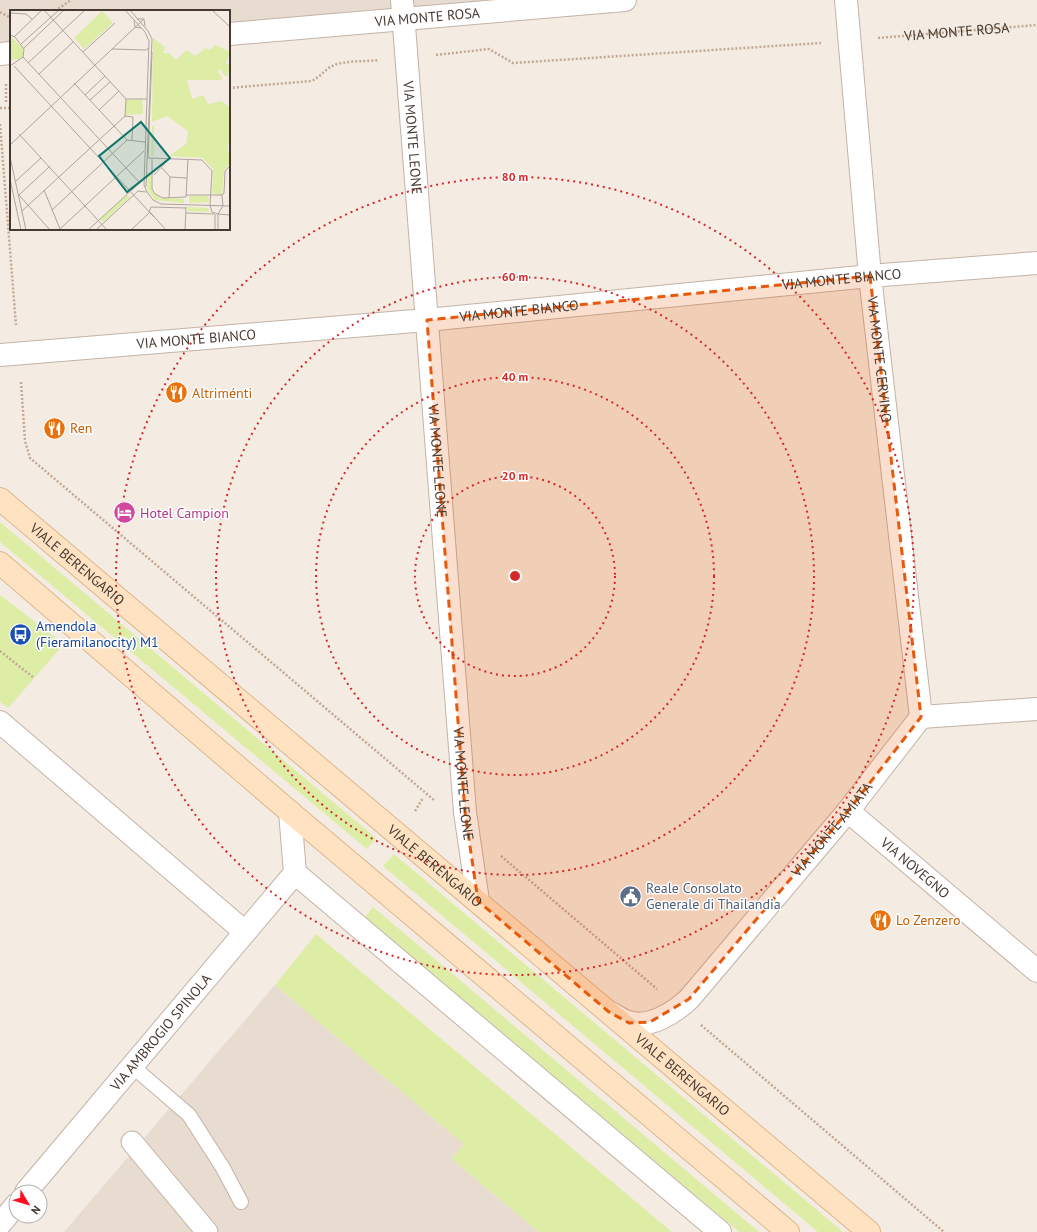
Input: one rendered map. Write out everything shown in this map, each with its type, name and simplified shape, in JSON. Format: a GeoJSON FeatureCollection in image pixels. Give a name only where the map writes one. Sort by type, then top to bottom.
{"type":"FeatureCollection","features":[{"type":"Feature","properties":{"kind":"main road","name":"VIALE BERENGARIO"},"geometry":{"type":"LineString","coordinates":[[0,499],[870,1232]]}},
{"type":"Feature","properties":{"kind":"main road"},"geometry":{"type":"LineString","coordinates":[[0,564],[290,812],[788,1232]]}},
{"type":"Feature","properties":{"kind":"street","name":"VIA MONTE ROSA"},"geometry":{"type":"LineString","coordinates":[[230,34],[403,10],[625,0]]}},
{"type":"Feature","properties":{"kind":"street","name":"VIA MONTE CERVINO"},"geometry":{"type":"LineString","coordinates":[[846,0],[870,276],[921,717]]}},
{"type":"Feature","properties":{"kind":"street","name":"VIA MONTE LEONE"},"geometry":{"type":"LineString","coordinates":[[403,10],[464,804],[478,901]]}},
{"type":"Feature","properties":{"kind":"street"},"geometry":{"type":"LineString","coordinates":[[0,54],[10,53]]}},
{"type":"Feature","properties":{"kind":"street","name":"VIA MONTE BIANCO"},"geometry":{"type":"LineString","coordinates":[[0,354],[427,320],[870,276],[1037,263]]}},
{"type":"Feature","properties":{"kind":"street"},"geometry":{"type":"LineString","coordinates":[[921,717],[1037,709]]}},
{"type":"Feature","properties":{"kind":"street","name":"VIA MONTE AMIATA"},"geometry":{"type":"LineString","coordinates":[[608,1012],[629,1023],[650,1022],[680,1007],[689,1000],[848,811],[921,717]]}},
{"type":"Feature","properties":{"kind":"street"},"geometry":{"type":"LineString","coordinates":[[4,725],[245,932]]}},
{"type":"Feature","properties":{"kind":"street","name":"VIA NOVEGNO"},"geometry":{"type":"LineString","coordinates":[[848,811],[1037,971]]}},
{"type":"Feature","properties":{"kind":"street"},"geometry":{"type":"LineString","coordinates":[[290,812],[295,873],[720,1232]]}},
{"type":"Feature","properties":{"kind":"street","name":"VIA AMBROGIO SPINOLA"},"geometry":{"type":"LineString","coordinates":[[33,1184],[295,873]]}},
{"type":"Feature","properties":{"kind":"street"},"geometry":{"type":"LineString","coordinates":[[132,1142],[207,1232]]}},
{"type":"Feature","properties":{"kind":"street"},"geometry":{"type":"LineString","coordinates":[[1,1222],[8,1214]]}},
{"type":"Feature","properties":{"kind":"lane"},"geometry":{"type":"LineString","coordinates":[[132,1066],[189,1115],[223,1168],[241,1202]]}},
{"type":"Feature","properties":{"kind":"path"},"geometry":{"type":"LineString","coordinates":[[56,10],[71,0]]}},
{"type":"Feature","properties":{"kind":"path"},"geometry":{"type":"LineString","coordinates":[[0,12],[10,17]]}},
{"type":"Feature","properties":{"kind":"path","name":"VIA MONTE ROSA"},"geometry":{"type":"LineString","coordinates":[[877,38],[1037,25]]}},
{"type":"Feature","properties":{"kind":"path"},"geometry":{"type":"LineString","coordinates":[[434,55],[489,49],[513,64],[808,44]]}},
{"type":"Feature","properties":{"kind":"path"},"geometry":{"type":"LineString","coordinates":[[230,88],[311,81],[316,79],[330,67],[337,64],[372,61]]}},
{"type":"Feature","properties":{"kind":"path"},"geometry":{"type":"LineString","coordinates":[[6,84],[6,102]]}},
{"type":"Feature","properties":{"kind":"path"},"geometry":{"type":"LineString","coordinates":[[0,124],[16,326]]}},
{"type":"Feature","properties":{"kind":"path"},"geometry":{"type":"LineString","coordinates":[[20,377],[25,441],[30,458],[438,803]]}},
{"type":"Feature","properties":{"kind":"path"},"geometry":{"type":"LineString","coordinates":[[0,651],[34,678]]}},
{"type":"Feature","properties":{"kind":"path"},"geometry":{"type":"LineString","coordinates":[[412,814],[423,798]]}},
{"type":"Feature","properties":{"kind":"path"},"geometry":{"type":"LineString","coordinates":[[497,853],[662,993]]}},
{"type":"Feature","properties":{"kind":"path"},"geometry":{"type":"LineString","coordinates":[[698,1023],[944,1232]]}},
{"type":"Feature","properties":{"kind":"highlighted area"},"geometry":{"type":"Polygon","coordinates":[[[870,276],[921,717],[848,811],[689,999],[650,1022],[629,1023],[609,1012],[478,901],[465,812],[427,320],[870,276]]]}},
{"type":"Feature","properties":{"kind":"shaded area"},"geometry":{"type":"Polygon","coordinates":[[[0,0],[597,0],[230,31],[230,10],[10,10],[10,50],[0,51],[0,0]]]}},
{"type":"Feature","properties":{"kind":"shaded area"},"geometry":{"type":"Polygon","coordinates":[[[275,985],[464,1144],[452,1159],[539,1232],[64,1232],[275,985]]]}},
{"type":"Feature","properties":{"kind":"green space"},"geometry":{"type":"Polygon","coordinates":[[[0,522],[376,838],[367,849],[0,542],[0,522]]]}},
{"type":"Feature","properties":{"kind":"green space"},"geometry":{"type":"Polygon","coordinates":[[[0,595],[64,644],[8,708],[0,702],[0,595]]]}},
{"type":"Feature","properties":{"kind":"green space"},"geometry":{"type":"Polygon","coordinates":[[[394,854],[843,1232],[818,1232],[383,866],[394,854]]]}},
{"type":"Feature","properties":{"kind":"green space"},"geometry":{"type":"Polygon","coordinates":[[[373,907],[759,1232],[739,1232],[365,917],[373,907]]]}},
{"type":"Feature","properties":{"kind":"green space"},"geometry":{"type":"Polygon","coordinates":[[[316,934],[672,1232],[539,1232],[452,1159],[464,1144],[275,985],[316,934]]]}},
{"type":"Feature","properties":{"kind":"place","name":"Altriménti"},"geometry":{"type":"Point","coordinates":[176,393]}},
{"type":"Feature","properties":{"kind":"place","name":"Ren"},"geometry":{"type":"Point","coordinates":[54,428]}},
{"type":"Feature","properties":{"kind":"place","name":"Hotel Campion"},"geometry":{"type":"Point","coordinates":[125,513]}},
{"type":"Feature","properties":{"kind":"place","name":"Amendola (Fieramilanocity) M1"},"geometry":{"type":"Point","coordinates":[20,634]}},
{"type":"Feature","properties":{"kind":"place","name":"Reale Consolato Generale di Thailandia"},"geometry":{"type":"Point","coordinates":[630,896]}},
{"type":"Feature","properties":{"kind":"place","name":"Lo Zenzero"},"geometry":{"type":"Point","coordinates":[880,920]}}]}
